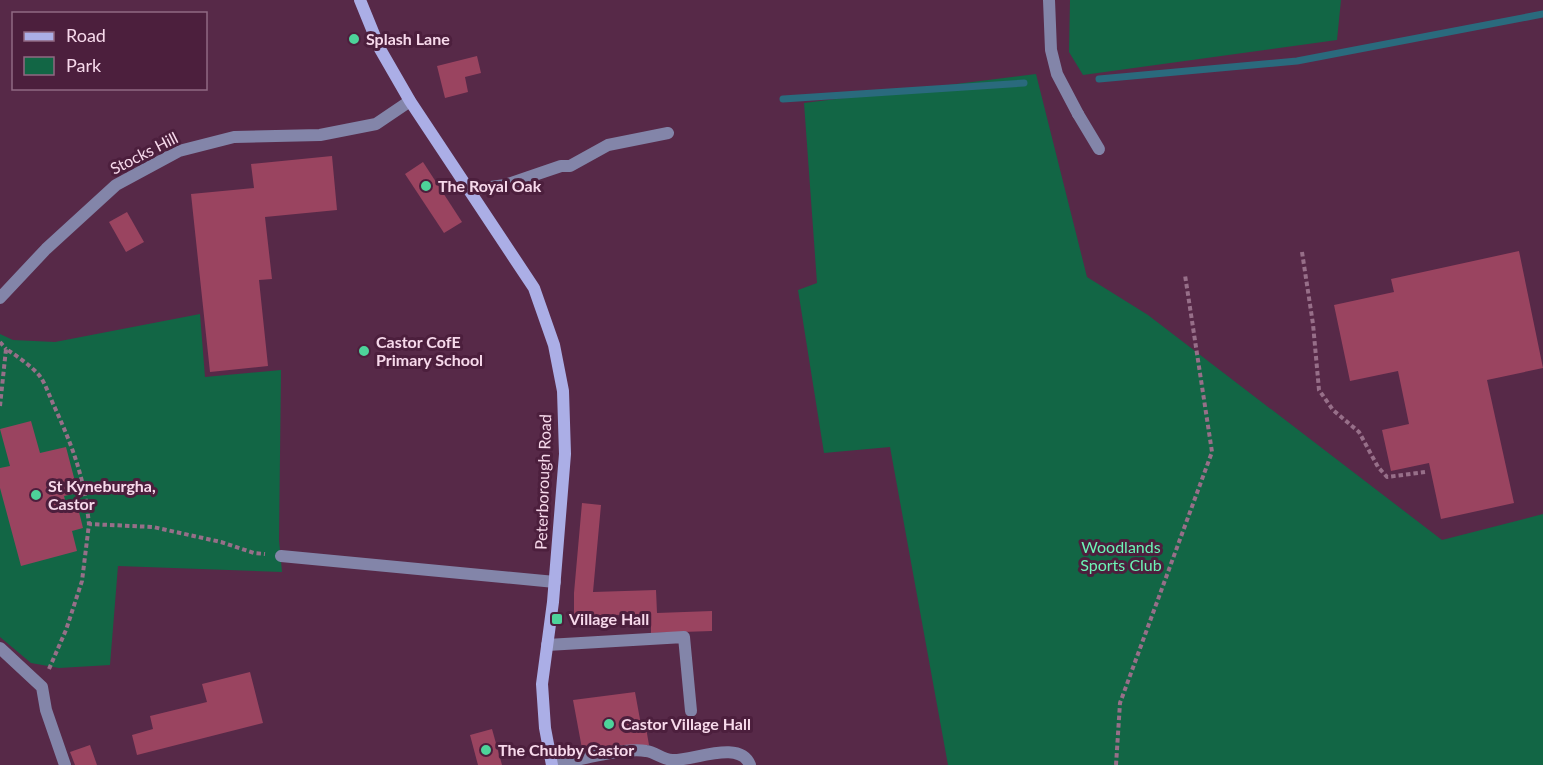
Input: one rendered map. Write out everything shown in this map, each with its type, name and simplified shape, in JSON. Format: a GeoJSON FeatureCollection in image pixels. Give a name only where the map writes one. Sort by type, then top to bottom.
{"type":"FeatureCollection","features":[{"type":"Feature","properties":{"kind":"street","name":"Peterborough Road"},"geometry":{"type":"LineString","coordinates":[[360,0],[380,49],[410,100],[534,288],[554,345],[562,391],[565,454],[555,582],[542,684],[545,728],[554,765]]}},
{"type":"Feature","properties":{"kind":"street"},"geometry":{"type":"LineString","coordinates":[[1049,0],[1051,50],[1057,74],[1099,149]]}},
{"type":"Feature","properties":{"kind":"street","name":"Stocks Hill"},"geometry":{"type":"LineString","coordinates":[[0,298],[46,249],[116,185],[179,151],[234,137],[320,135],[376,124],[410,100]]}},
{"type":"Feature","properties":{"kind":"street"},"geometry":{"type":"LineString","coordinates":[[470,190],[505,184],[561,166],[570,166],[608,145],[668,133]]}},
{"type":"Feature","properties":{"kind":"street"},"geometry":{"type":"LineString","coordinates":[[281,556],[555,582]]}},
{"type":"Feature","properties":{"kind":"street"},"geometry":{"type":"LineString","coordinates":[[547,645],[684,638],[691,711]]}},
{"type":"Feature","properties":{"kind":"street"},"geometry":{"type":"LineString","coordinates":[[0,648],[42,687],[46,710],[65,765]]}},
{"type":"Feature","properties":{"kind":"street"},"geometry":{"type":"LineString","coordinates":[[554,765],[640,750],[649,751],[658,757],[671,760],[687,759],[726,750],[737,753],[748,760],[750,765]]}},
{"type":"Feature","properties":{"kind":"path"},"geometry":{"type":"LineString","coordinates":[[1302,252],[1313,324],[1319,390],[1333,410],[1359,432],[1378,466],[1387,477],[1425,472]]}},
{"type":"Feature","properties":{"kind":"path"},"geometry":{"type":"LineString","coordinates":[[1116,765],[1120,703],[1212,452],[1185,275]]}},
{"type":"Feature","properties":{"kind":"path"},"geometry":{"type":"LineString","coordinates":[[0,342],[39,375],[74,450],[85,490],[89,524],[82,581],[66,630],[42,687]]}},
{"type":"Feature","properties":{"kind":"path"},"geometry":{"type":"LineString","coordinates":[[0,406],[6,349]]}},
{"type":"Feature","properties":{"kind":"path"},"geometry":{"type":"LineString","coordinates":[[89,524],[153,527],[221,542],[254,553],[281,556]]}},
{"type":"Feature","properties":{"kind":"green space"},"geometry":{"type":"Polygon","coordinates":[[[1070,0],[1341,0],[1337,40],[1083,75],[1069,52],[1070,0]]]}},
{"type":"Feature","properties":{"kind":"green space","name":"Woodlands Sports Club"},"geometry":{"type":"Polygon","coordinates":[[[1036,74],[1087,277],[1148,315],[1442,540],[1543,514],[1543,765],[948,765],[890,447],[824,453],[798,290],[817,283],[804,103],[1036,74]]]}},
{"type":"Feature","properties":{"kind":"green space"},"geometry":{"type":"Polygon","coordinates":[[[200,314],[205,377],[281,370],[279,540],[282,572],[118,566],[110,665],[59,668],[31,663],[0,637],[0,334],[13,340],[55,342],[200,314]]]}},
{"type":"Feature","properties":{"kind":"building"},"geometry":{"type":"Polygon","coordinates":[[[477,56],[481,73],[465,77],[468,92],[445,98],[437,66],[477,56]]]}},
{"type":"Feature","properties":{"kind":"building"},"geometry":{"type":"Polygon","coordinates":[[[332,156],[337,210],[265,217],[272,279],[259,280],[268,366],[210,372],[191,194],[254,188],[251,164],[332,156]]]}},
{"type":"Feature","properties":{"kind":"building","name":"The Royal Oak"},"geometry":{"type":"Polygon","coordinates":[[[423,162],[462,222],[444,233],[405,174],[423,162]]]}},
{"type":"Feature","properties":{"kind":"building"},"geometry":{"type":"Polygon","coordinates":[[[127,212],[144,242],[126,252],[109,222],[127,212]]]}},
{"type":"Feature","properties":{"kind":"building"},"geometry":{"type":"Polygon","coordinates":[[[1519,251],[1543,368],[1487,380],[1514,503],[1441,519],[1429,463],[1391,471],[1382,430],[1409,424],[1398,371],[1350,381],[1334,305],[1394,292],[1391,279],[1519,251]]]}},
{"type":"Feature","properties":{"kind":"building","name":"St Kyneburgha, Castor"},"geometry":{"type":"Polygon","coordinates":[[[31,421],[40,453],[66,447],[78,493],[64,496],[68,511],[78,508],[83,528],[72,531],[77,551],[21,566],[0,488],[0,468],[10,466],[0,429],[31,421]]]}},
{"type":"Feature","properties":{"kind":"building"},"geometry":{"type":"Polygon","coordinates":[[[582,503],[601,505],[593,592],[656,590],[657,613],[712,611],[712,631],[651,633],[651,614],[574,616],[582,503]]]}},
{"type":"Feature","properties":{"kind":"building"},"geometry":{"type":"Polygon","coordinates":[[[250,672],[263,723],[137,755],[132,735],[153,729],[150,716],[207,702],[202,684],[250,672]]]}},
{"type":"Feature","properties":{"kind":"building","name":"Castor Village Hall"},"geometry":{"type":"Polygon","coordinates":[[[635,692],[641,725],[645,722],[649,745],[583,754],[573,700],[635,692]]]}},
{"type":"Feature","properties":{"kind":"building","name":"The Chubby Castor"},"geometry":{"type":"Polygon","coordinates":[[[492,729],[502,765],[478,765],[470,735],[492,729]]]}},
{"type":"Feature","properties":{"kind":"building"},"geometry":{"type":"Polygon","coordinates":[[[90,745],[97,765],[75,765],[70,752],[90,745]]]}},
{"type":"Feature","properties":{"kind":"waterway"},"geometry":{"type":"LineString","coordinates":[[1099,79],[1297,61],[1543,14]]}},
{"type":"Feature","properties":{"kind":"waterway"},"geometry":{"type":"LineString","coordinates":[[783,99],[1024,83]]}},
{"type":"Feature","properties":{"kind":"place","name":"Splash Lane"},"geometry":{"type":"Point","coordinates":[354,39]}},
{"type":"Feature","properties":{"kind":"place","name":"The Royal Oak"},"geometry":{"type":"Point","coordinates":[426,186]}},
{"type":"Feature","properties":{"kind":"place","name":"Castor CofE Primary School"},"geometry":{"type":"Point","coordinates":[364,351]}},
{"type":"Feature","properties":{"kind":"place","name":"St Kyneburgha, Castor"},"geometry":{"type":"Point","coordinates":[36,495]}},
{"type":"Feature","properties":{"kind":"place","name":"Village Hall"},"geometry":{"type":"Point","coordinates":[557,619]}},
{"type":"Feature","properties":{"kind":"place","name":"Castor Village Hall"},"geometry":{"type":"Point","coordinates":[609,724]}},
{"type":"Feature","properties":{"kind":"place","name":"The Chubby Castor"},"geometry":{"type":"Point","coordinates":[486,750]}}]}
